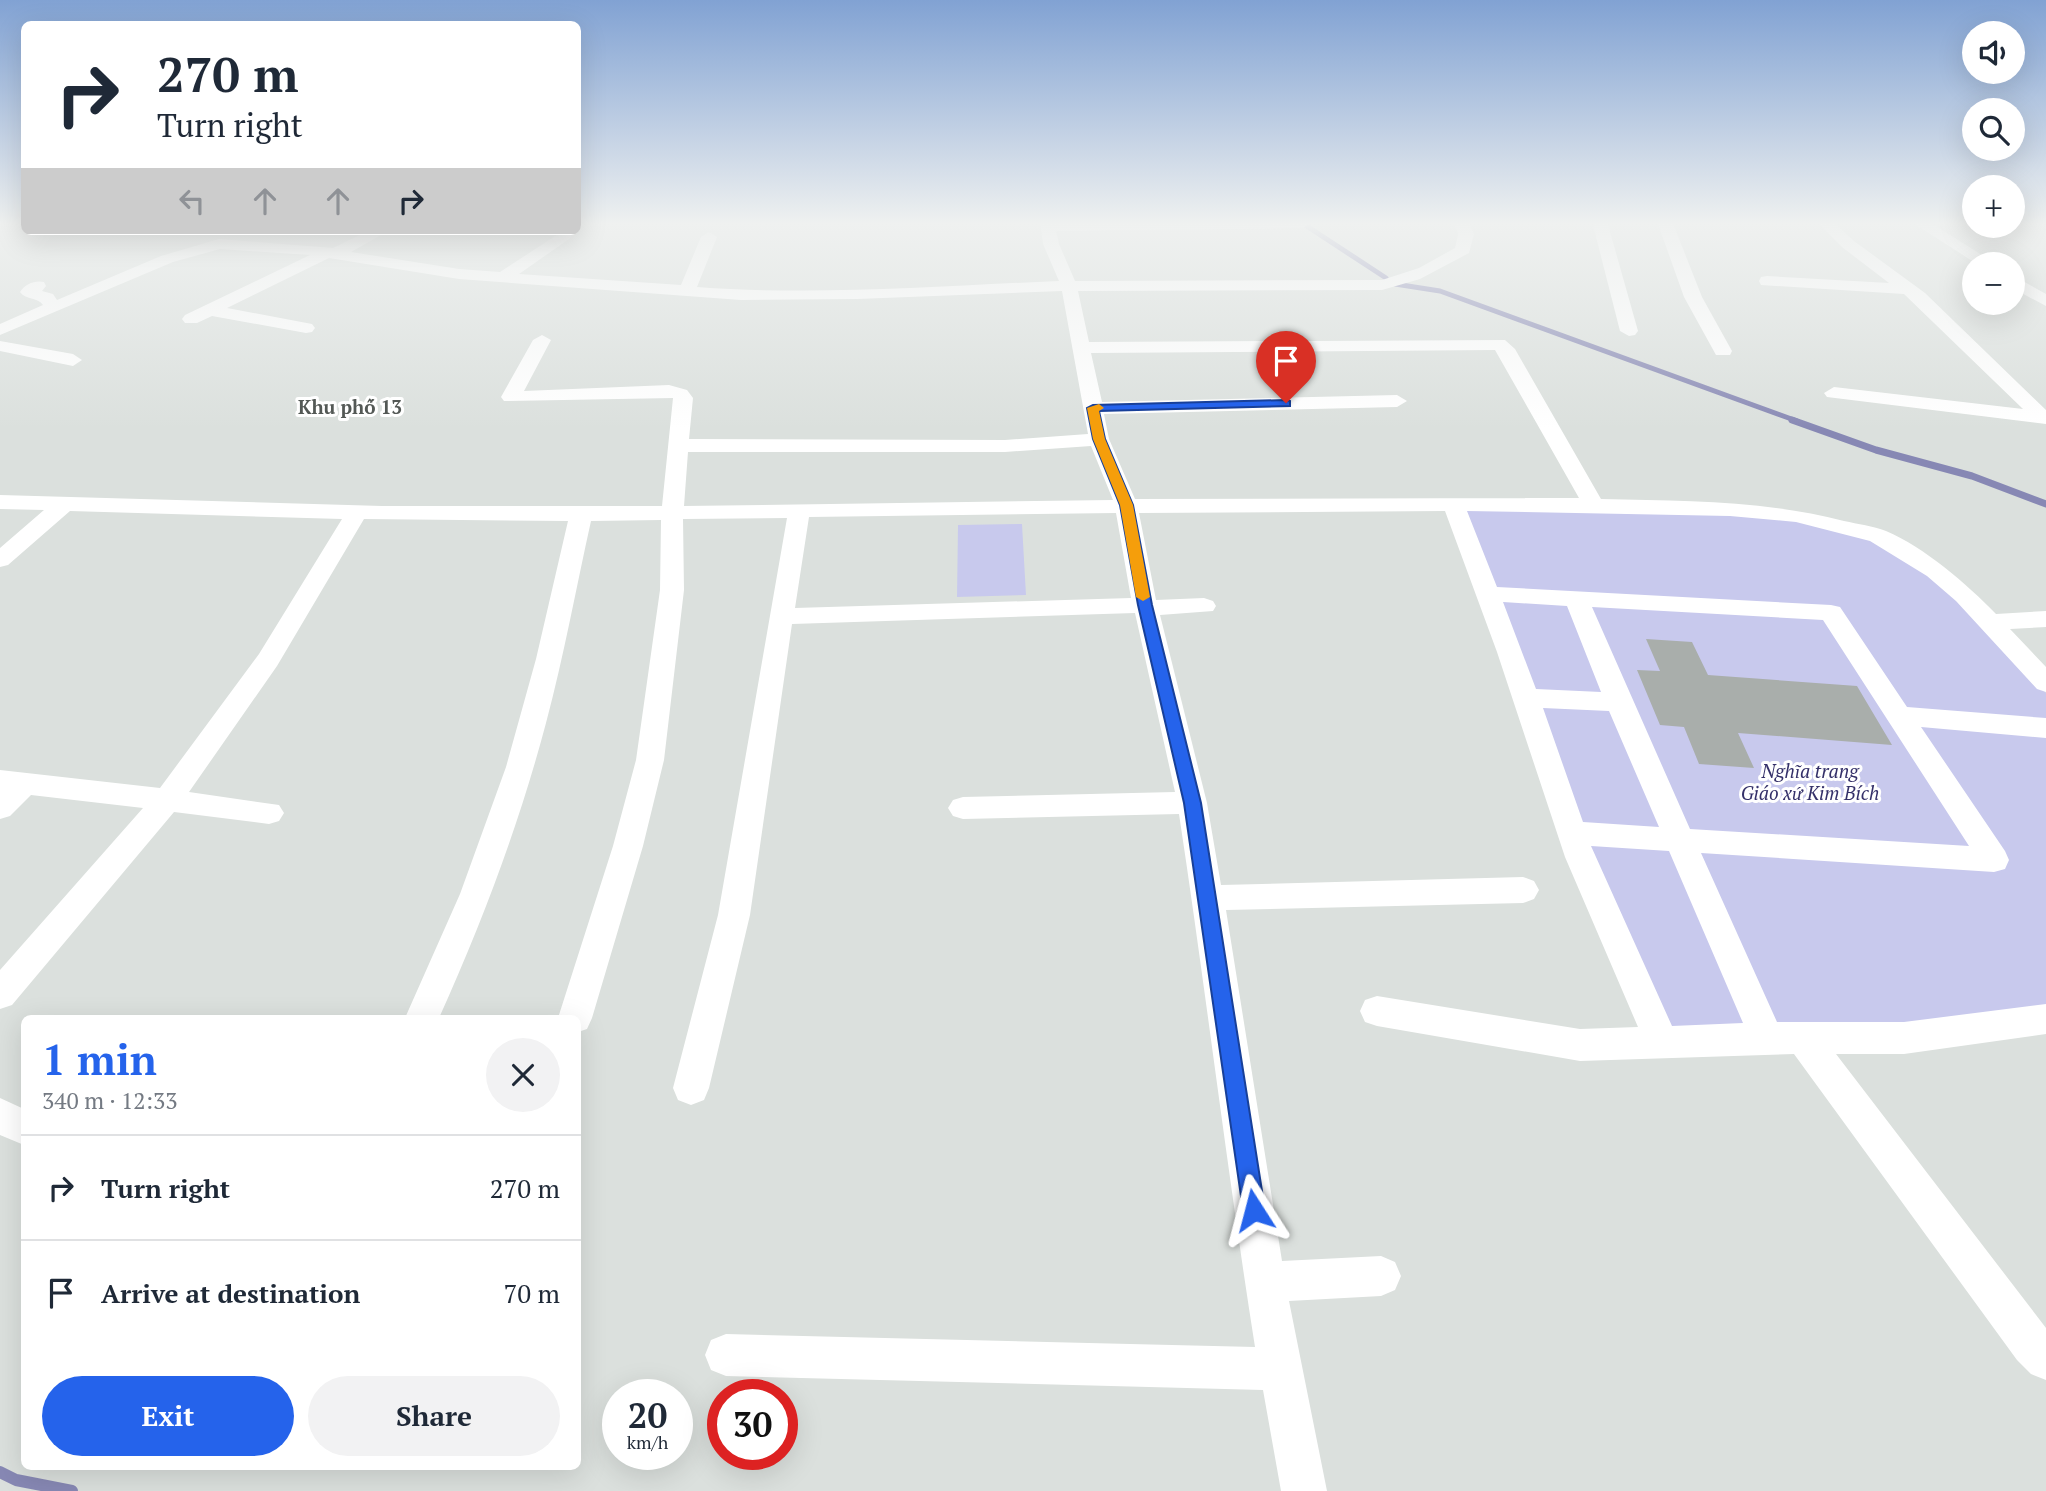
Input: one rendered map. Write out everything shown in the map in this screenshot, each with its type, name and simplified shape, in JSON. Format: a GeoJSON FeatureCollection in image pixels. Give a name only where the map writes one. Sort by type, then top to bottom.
{"type":"FeatureCollection","features":[{"type":"Feature","properties":{"kind":"street"},"geometry":{"type":"LineString","coordinates":[[30,291],[28,292],[47,298],[54,308]]}},
{"type":"Feature","properties":{"kind":"street"},"geometry":{"type":"LineString","coordinates":[[0,330],[93,291]]}},
{"type":"Feature","properties":{"kind":"street"},"geometry":{"type":"LineString","coordinates":[[191,319],[251,291]]}},
{"type":"Feature","properties":{"kind":"street"},"geometry":{"type":"LineString","coordinates":[[693,291],[741,295],[790,295],[927,291]]}},
{"type":"Feature","properties":{"kind":"street"},"geometry":{"type":"LineString","coordinates":[[1070,291],[1099,439],[1126,505],[1145,607],[1192,803],[1238,1114],[1280,1369],[1304,1491]]}},
{"type":"Feature","properties":{"kind":"street"},"geometry":{"type":"LineString","coordinates":[[1618,291],[1629,331]]}},
{"type":"Feature","properties":{"kind":"street"},"geometry":{"type":"LineString","coordinates":[[1691,291],[1723,351]]}},
{"type":"Feature","properties":{"kind":"street"},"geometry":{"type":"LineString","coordinates":[[1912,291],[2044,418]]}},
{"type":"Feature","properties":{"kind":"street"},"geometry":{"type":"LineString","coordinates":[[2029,291],[2046,301]]}},
{"type":"Feature","properties":{"kind":"street"},"geometry":{"type":"LineString","coordinates":[[209,310],[306,327]]}},
{"type":"Feature","properties":{"kind":"street"},"geometry":{"type":"LineString","coordinates":[[542,340],[511,397],[669,391],[680,394],[683,412],[672,513],[672,590],[650,760],[628,846],[576,1015]]}},
{"type":"Feature","properties":{"kind":"street"},"geometry":{"type":"LineString","coordinates":[[1080,348],[1499,344],[1506,349],[1594,505]]}},
{"type":"Feature","properties":{"kind":"street"},"geometry":{"type":"LineString","coordinates":[[0,346],[73,360]]}},
{"type":"Feature","properties":{"kind":"street"},"geometry":{"type":"LineString","coordinates":[[1834,393],[2044,418]]}},
{"type":"Feature","properties":{"kind":"street"},"geometry":{"type":"LineString","coordinates":[[1093,408],[1397,401]]}},
{"type":"Feature","properties":{"kind":"street"},"geometry":{"type":"LineString","coordinates":[[679,446],[1005,446],[1099,439]]}},
{"type":"Feature","properties":{"kind":"street"},"geometry":{"type":"LineString","coordinates":[[0,502],[357,512],[581,514],[1126,505],[1453,504],[1730,509],[1796,515],[1878,536],[1935,571],[1992,622],[2046,683]]}},
{"type":"Feature","properties":{"kind":"street"},"geometry":{"type":"LineString","coordinates":[[0,560],[64,504]]}},
{"type":"Feature","properties":{"kind":"street"},"geometry":{"type":"LineString","coordinates":[[1453,504],[1526,698],[1572,833],[1661,1042]]}},
{"type":"Feature","properties":{"kind":"street"},"geometry":{"type":"LineString","coordinates":[[0,993],[167,800],[204,752],[323,577],[357,512]]}},
{"type":"Feature","properties":{"kind":"street"},"geometry":{"type":"LineString","coordinates":[[691,1088],[734,915],[780,616],[799,512]]}},
{"type":"Feature","properties":{"kind":"street"},"geometry":{"type":"LineString","coordinates":[[423,1015],[460,939],[510,798],[544,680],[581,514]]}},
{"type":"Feature","properties":{"kind":"street"},"geometry":{"type":"LineString","coordinates":[[1488,594],[1831,612],[1993,860],[1572,833]]}},
{"type":"Feature","properties":{"kind":"street"},"geometry":{"type":"LineString","coordinates":[[1576,599],[1680,840],[1785,1039],[1965,1252],[2032,1345],[2046,1359]]}},
{"type":"Feature","properties":{"kind":"street"},"geometry":{"type":"LineString","coordinates":[[780,616],[1204,606]]}},
{"type":"Feature","properties":{"kind":"street"},"geometry":{"type":"LineString","coordinates":[[1992,622],[2046,619]]}},
{"type":"Feature","properties":{"kind":"street"},"geometry":{"type":"LineString","coordinates":[[1526,698],[1619,702]]}},
{"type":"Feature","properties":{"kind":"street"},"geometry":{"type":"LineString","coordinates":[[1899,716],[2046,728]]}},
{"type":"Feature","properties":{"kind":"street"},"geometry":{"type":"LineString","coordinates":[[0,808],[13,783],[269,813]]}},
{"type":"Feature","properties":{"kind":"street"},"geometry":{"type":"LineString","coordinates":[[963,808],[1192,803]]}},
{"type":"Feature","properties":{"kind":"street"},"geometry":{"type":"LineString","coordinates":[[1208,898],[1523,890]]}},
{"type":"Feature","properties":{"kind":"street"},"geometry":{"type":"LineString","coordinates":[[1377,1011],[1580,1045],[1904,1038],[2046,1019]]}},
{"type":"Feature","properties":{"kind":"street"},"geometry":{"type":"LineString","coordinates":[[0,1116],[21,1126]]}},
{"type":"Feature","properties":{"kind":"street"},"geometry":{"type":"LineString","coordinates":[[1266,1282],[1381,1276]]}},
{"type":"Feature","properties":{"kind":"street"},"geometry":{"type":"LineString","coordinates":[[726,1355],[1280,1369]]}},
{"type":"Feature","properties":{"kind":"green space","name":"Nghĩa trang Giáo xứ Kim Bích"},"geometry":{"type":"Polygon","coordinates":[[[1463,508],[1597,509],[1796,519],[1874,539],[1930,573],[1997,637],[2046,693],[2046,1006],[1895,1026],[1664,1031],[1586,855],[1463,508]]]}},
{"type":"Feature","properties":{"kind":"green space"},"geometry":{"type":"Polygon","coordinates":[[[1022,524],[1026,595],[957,597],[958,525],[1022,524]]]}},
{"type":"Feature","properties":{"kind":"building"},"geometry":{"type":"Polygon","coordinates":[[[1646,639],[1692,642],[1708,675],[1857,686],[1892,745],[1738,733],[1754,768],[1699,764],[1684,727],[1660,725],[1637,670],[1660,671],[1646,639]]]}},
{"type":"Feature","properties":{"kind":"waterway"},"geometry":{"type":"LineString","coordinates":[[1437,291],[1797,421]]}},
{"type":"Feature","properties":{"kind":"waterway"},"geometry":{"type":"LineString","coordinates":[[1792,420],[1876,450],[1972,476],[2046,504]]}},
{"type":"Feature","properties":{"kind":"waterway"},"geometry":{"type":"LineString","coordinates":[[0,1472],[16,1480],[72,1491]]}},
{"type":"Feature","properties":{"kind":"slow traffic"},"geometry":{"type":"LineString","coordinates":[[1099,408],[1093,408],[1099,439],[1126,505],[1143,597]]}},
{"type":"Feature","properties":{"kind":"district","name":"Khu phố 13"},"geometry":{"type":"Point","coordinates":[350,407]}},
{"type":"Feature","properties":{"kind":"route"},"geometry":{"type":"LineString","coordinates":[[1254,1210],[1196,821],[1145,605],[1126,505],[1099,439],[1093,408],[1286,403]]}}]}
